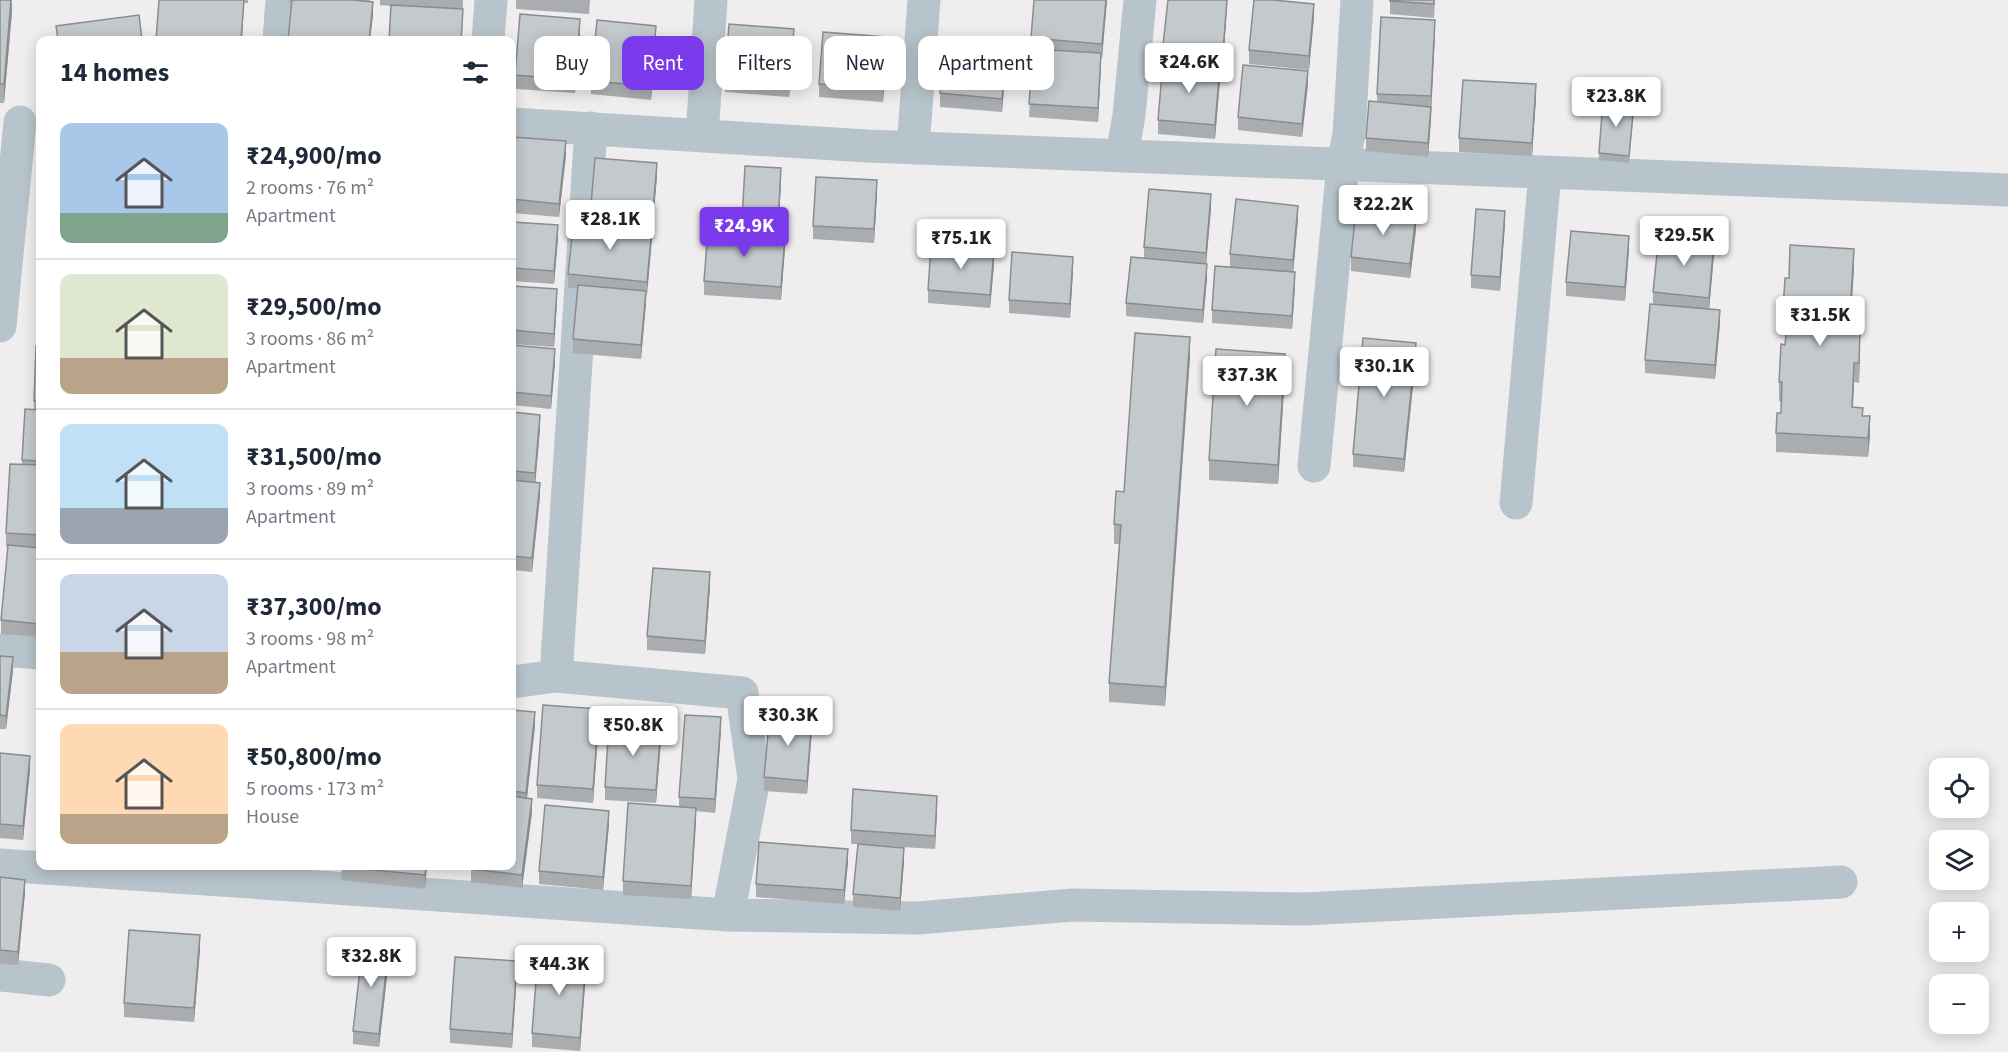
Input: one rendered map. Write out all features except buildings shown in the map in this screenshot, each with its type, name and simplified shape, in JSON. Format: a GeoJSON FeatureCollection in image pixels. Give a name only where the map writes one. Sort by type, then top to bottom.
{"type":"FeatureCollection","features":[{"type":"Feature","properties":{"kind":"street"},"geometry":{"type":"LineString","coordinates":[[279,36],[282,0]]}},
{"type":"Feature","properties":{"kind":"street"},"geometry":{"type":"LineString","coordinates":[[488,36],[491,0]]}},
{"type":"Feature","properties":{"kind":"street"},"geometry":{"type":"LineString","coordinates":[[702,136],[711,0]]}},
{"type":"Feature","properties":{"kind":"street"},"geometry":{"type":"LineString","coordinates":[[913,148],[924,0]]}},
{"type":"Feature","properties":{"kind":"street"},"geometry":{"type":"LineString","coordinates":[[1122,156],[1129,115],[1140,0]]}},
{"type":"Feature","properties":{"kind":"street"},"geometry":{"type":"LineString","coordinates":[[1314,466],[1343,165],[1349,134],[1357,0]]}},
{"type":"Feature","properties":{"kind":"street"},"geometry":{"type":"LineString","coordinates":[[0,326],[20,122]]}},
{"type":"Feature","properties":{"kind":"street"},"geometry":{"type":"LineString","coordinates":[[516,124],[913,148],[2008,190]]}},
{"type":"Feature","properties":{"kind":"street"},"geometry":{"type":"LineString","coordinates":[[556,676],[591,128]]}},
{"type":"Feature","properties":{"kind":"street"},"geometry":{"type":"LineString","coordinates":[[1516,503],[1545,172]]}},
{"type":"Feature","properties":{"kind":"street"},"geometry":{"type":"LineString","coordinates":[[0,650],[36,653]]}},
{"type":"Feature","properties":{"kind":"street"},"geometry":{"type":"LineString","coordinates":[[516,681],[556,676],[742,693],[754,779],[728,915]]}},
{"type":"Feature","properties":{"kind":"street"},"geometry":{"type":"LineString","coordinates":[[0,865],[36,867]]}},
{"type":"Feature","properties":{"kind":"street"},"geometry":{"type":"LineString","coordinates":[[73,870],[728,915],[918,918],[1073,905],[1304,909],[1841,882]]}},
{"type":"Feature","properties":{"kind":"street"},"geometry":{"type":"LineString","coordinates":[[0,975],[50,980]]}}]}
